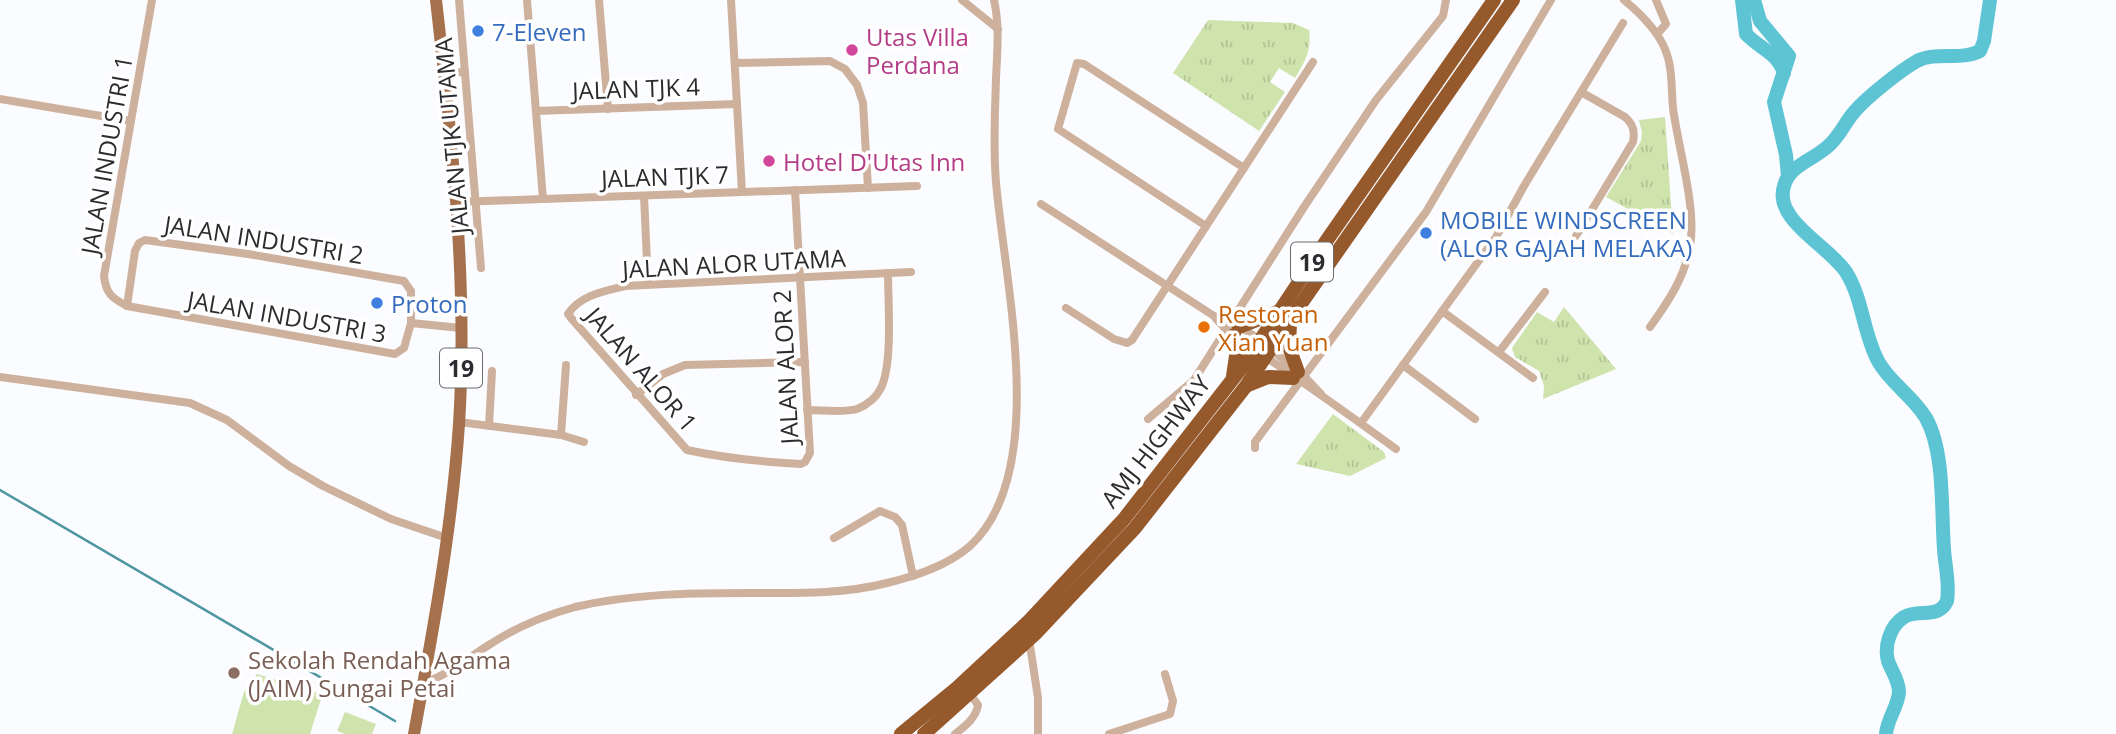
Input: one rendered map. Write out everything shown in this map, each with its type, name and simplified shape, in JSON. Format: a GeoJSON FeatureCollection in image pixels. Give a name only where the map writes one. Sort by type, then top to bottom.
{"type":"FeatureCollection","features":[{"type":"Feature","properties":{"kind":"highway","name":"AMJ HIGHWAY"},"geometry":{"type":"LineString","coordinates":[[924,734],[1029,639],[1135,528],[1263,349],[1494,0]]}},
{"type":"Feature","properties":{"kind":"highway","name":"AMJ HIGHWAY"},"geometry":{"type":"LineString","coordinates":[[1285,314],[1513,0]]}},
{"type":"Feature","properties":{"kind":"highway"},"geometry":{"type":"LineString","coordinates":[[1285,314],[1289,347],[1299,377],[1268,377],[1239,384],[1233,328],[1285,314]]}},
{"type":"Feature","properties":{"kind":"highway","name":"AMJ HIGHWAY"},"geometry":{"type":"LineString","coordinates":[[901,734],[991,656],[1077,571],[1239,384]]}},
{"type":"Feature","properties":{"kind":"main road","name":"19"},"geometry":{"type":"LineString","coordinates":[[414,734],[447,538],[459,422],[461,328],[456,202],[436,0]]}},
{"type":"Feature","properties":{"kind":"street","name":"JALAN INDUSTRI 1"},"geometry":{"type":"LineString","coordinates":[[127,306],[112,298],[106,288],[104,276],[152,0]]}},
{"type":"Feature","properties":{"kind":"street","name":"JALAN TJK UTAMA"},"geometry":{"type":"LineString","coordinates":[[459,0],[481,268]]}},
{"type":"Feature","properties":{"kind":"street"},"geometry":{"type":"LineString","coordinates":[[527,0],[543,199]]}},
{"type":"Feature","properties":{"kind":"street"},"geometry":{"type":"LineString","coordinates":[[598,0],[608,109]]}},
{"type":"Feature","properties":{"kind":"street"},"geometry":{"type":"LineString","coordinates":[[731,0],[741,192]]}},
{"type":"Feature","properties":{"kind":"street"},"geometry":{"type":"LineString","coordinates":[[962,0],[998,29]]}},
{"type":"Feature","properties":{"kind":"street"},"geometry":{"type":"LineString","coordinates":[[423,683],[443,676],[511,632],[544,617],[580,606],[684,594],[826,593],[886,583],[913,576],[954,557],[979,536],[988,525],[1001,497],[1013,447],[1018,380],[995,158],[998,29],[994,0]]}},
{"type":"Feature","properties":{"kind":"street"},"geometry":{"type":"LineString","coordinates":[[1149,419],[1194,380],[1233,328],[1304,207],[1376,100],[1443,16],[1446,0]]}},
{"type":"Feature","properties":{"kind":"street"},"geometry":{"type":"LineString","coordinates":[[1255,448],[1255,442],[1299,377],[1426,212],[1551,0]]}},
{"type":"Feature","properties":{"kind":"street"},"geometry":{"type":"LineString","coordinates":[[1624,0],[1657,34],[1670,66],[1673,106],[1692,235],[1687,262],[1675,291],[1650,327]]}},
{"type":"Feature","properties":{"kind":"street"},"geometry":{"type":"LineString","coordinates":[[1656,0],[1666,24],[1657,34]]}},
{"type":"Feature","properties":{"kind":"street"},"geometry":{"type":"LineString","coordinates":[[1361,423],[1496,237],[1623,23]]}},
{"type":"Feature","properties":{"kind":"street"},"geometry":{"type":"LineString","coordinates":[[735,63],[830,61],[845,69],[857,85],[863,103],[868,188]]}},
{"type":"Feature","properties":{"kind":"street"},"geometry":{"type":"LineString","coordinates":[[1066,308],[1114,339],[1127,343],[1132,340],[1313,62]]}},
{"type":"Feature","properties":{"kind":"street"},"geometry":{"type":"LineString","coordinates":[[1206,226],[1058,129],[1077,63],[1084,64],[1244,168]]}},
{"type":"Feature","properties":{"kind":"street"},"geometry":{"type":"LineString","coordinates":[[444,73],[465,72]]}},
{"type":"Feature","properties":{"kind":"street"},"geometry":{"type":"LineString","coordinates":[[1576,236],[1633,142],[1634,134],[1630,121],[1625,117],[1581,92]]}},
{"type":"Feature","properties":{"kind":"street"},"geometry":{"type":"LineString","coordinates":[[0,99],[131,121]]}},
{"type":"Feature","properties":{"kind":"street","name":"JALAN TJK 4"},"geometry":{"type":"LineString","coordinates":[[536,111],[737,104]]}},
{"type":"Feature","properties":{"kind":"street","name":"JALAN TJK 7"},"geometry":{"type":"LineString","coordinates":[[456,202],[917,186]]}},
{"type":"Feature","properties":{"kind":"street","name":"JALAN ALOR 2"},"geometry":{"type":"LineString","coordinates":[[795,190],[808,458]]}},
{"type":"Feature","properties":{"kind":"street"},"geometry":{"type":"LineString","coordinates":[[644,195],[648,284]]}},
{"type":"Feature","properties":{"kind":"street"},"geometry":{"type":"LineString","coordinates":[[1041,204],[1233,328],[1396,449]]}},
{"type":"Feature","properties":{"kind":"street","name":"JALAN INDUSTRI 2"},"geometry":{"type":"LineString","coordinates":[[127,306],[135,251],[139,243],[145,240],[248,254],[404,281],[411,291],[411,323]]}},
{"type":"Feature","properties":{"kind":"street","name":"JALAN ALOR UTAMA"},"geometry":{"type":"LineString","coordinates":[[568,314],[577,303],[601,292],[625,286],[911,272]]}},
{"type":"Feature","properties":{"kind":"street"},"geometry":{"type":"LineString","coordinates":[[807,410],[849,411],[859,408],[877,395],[882,387],[887,366],[888,274]]}},
{"type":"Feature","properties":{"kind":"street"},"geometry":{"type":"LineString","coordinates":[[1499,352],[1545,292]]}},
{"type":"Feature","properties":{"kind":"street","name":"JALAN INDUSTRI 3"},"geometry":{"type":"LineString","coordinates":[[127,306],[396,354],[404,348],[411,323],[461,328]]}},
{"type":"Feature","properties":{"kind":"street"},"geometry":{"type":"LineString","coordinates":[[1442,311],[1534,378]]}},
{"type":"Feature","properties":{"kind":"street","name":"JALAN ALOR 1"},"geometry":{"type":"LineString","coordinates":[[568,314],[636,395],[687,450],[781,463],[801,464],[808,458]]}},
{"type":"Feature","properties":{"kind":"street"},"geometry":{"type":"LineString","coordinates":[[636,395],[663,373],[685,365],[805,362]]}},
{"type":"Feature","properties":{"kind":"street"},"geometry":{"type":"LineString","coordinates":[[561,435],[566,365]]}},
{"type":"Feature","properties":{"kind":"street"},"geometry":{"type":"LineString","coordinates":[[1403,365],[1475,419]]}},
{"type":"Feature","properties":{"kind":"street"},"geometry":{"type":"LineString","coordinates":[[489,426],[492,371]]}},
{"type":"Feature","properties":{"kind":"street"},"geometry":{"type":"LineString","coordinates":[[0,377],[190,402],[227,420],[289,466],[323,486],[391,519],[447,538]]}},
{"type":"Feature","properties":{"kind":"street"},"geometry":{"type":"LineString","coordinates":[[459,422],[561,435],[584,442]]}},
{"type":"Feature","properties":{"kind":"street"},"geometry":{"type":"LineString","coordinates":[[834,538],[880,511],[895,517],[902,525],[913,576]]}},
{"type":"Feature","properties":{"kind":"street"},"geometry":{"type":"LineString","coordinates":[[1029,639],[1038,698],[1038,734]]}},
{"type":"Feature","properties":{"kind":"street"},"geometry":{"type":"LineString","coordinates":[[1109,734],[1170,713],[1173,701],[1165,674]]}},
{"type":"Feature","properties":{"kind":"street"},"geometry":{"type":"LineString","coordinates":[[955,734],[977,710],[978,705],[970,694]]}},
{"type":"Feature","properties":{"kind":"green space"},"geometry":{"type":"Polygon","coordinates":[[[1208,20],[1293,23],[1309,30],[1307,55],[1295,78],[1279,68],[1270,82],[1285,92],[1259,131],[1173,73],[1208,20]]]}},
{"type":"Feature","properties":{"kind":"green space"},"geometry":{"type":"Polygon","coordinates":[[[1665,117],[1673,234],[1606,197],[1641,141],[1639,120],[1665,117]]]}},
{"type":"Feature","properties":{"kind":"green space"},"geometry":{"type":"Polygon","coordinates":[[[1564,307],[1616,369],[1543,399],[1544,386],[1539,371],[1515,357],[1512,348],[1537,312],[1554,322],[1564,307]]]}},
{"type":"Feature","properties":{"kind":"green space"},"geometry":{"type":"Polygon","coordinates":[[[1333,414],[1384,452],[1386,458],[1350,476],[1296,464],[1333,414]]]}},
{"type":"Feature","properties":{"kind":"green space"},"geometry":{"type":"Polygon","coordinates":[[[257,674],[316,692],[321,699],[310,734],[232,734],[244,692],[257,674]]]}},
{"type":"Feature","properties":{"kind":"green space"},"geometry":{"type":"Polygon","coordinates":[[[345,712],[376,724],[372,734],[345,734],[337,731],[345,712]]]}},
{"type":"Feature","properties":{"kind":"waterway"},"geometry":{"type":"LineString","coordinates":[[1742,0],[1746,34],[1773,55],[1784,73]]}},
{"type":"Feature","properties":{"kind":"waterway"},"geometry":{"type":"LineString","coordinates":[[1754,0],[1760,21],[1789,56],[1774,102],[1788,176]]}},
{"type":"Feature","properties":{"kind":"waterway"},"geometry":{"type":"LineString","coordinates":[[1886,734],[1899,692],[1887,655],[1892,631],[1904,617],[1939,610],[1947,601],[1941,482],[1936,447],[1921,410],[1878,361],[1852,282],[1838,262],[1794,221],[1783,198],[1784,186],[1796,168],[1831,144],[1860,105],[1902,71],[1924,58],[1965,55],[1980,51],[1990,0]]}},
{"type":"Feature","properties":{"kind":"waterway"},"geometry":{"type":"LineString","coordinates":[[0,490],[395,721]]}},
{"type":"Feature","properties":{"kind":"place","name":"7-Eleven"},"geometry":{"type":"Point","coordinates":[478,31]}},
{"type":"Feature","properties":{"kind":"place","name":"Utas Villa Perdana"},"geometry":{"type":"Point","coordinates":[852,50]}},
{"type":"Feature","properties":{"kind":"place","name":"Hotel D'Utas Inn"},"geometry":{"type":"Point","coordinates":[769,161]}},
{"type":"Feature","properties":{"kind":"place","name":"MOBILE WINDSCREEN (ALOR GAJAH MELAKA)"},"geometry":{"type":"Point","coordinates":[1426,233]}},
{"type":"Feature","properties":{"kind":"place","name":"Proton"},"geometry":{"type":"Point","coordinates":[377,303]}},
{"type":"Feature","properties":{"kind":"place","name":"Restoran Xian Yuan"},"geometry":{"type":"Point","coordinates":[1204,327]}},
{"type":"Feature","properties":{"kind":"place","name":"Sekolah Rendah Agama (JAIM) Sungai Petai"},"geometry":{"type":"Point","coordinates":[234,673]}}]}
